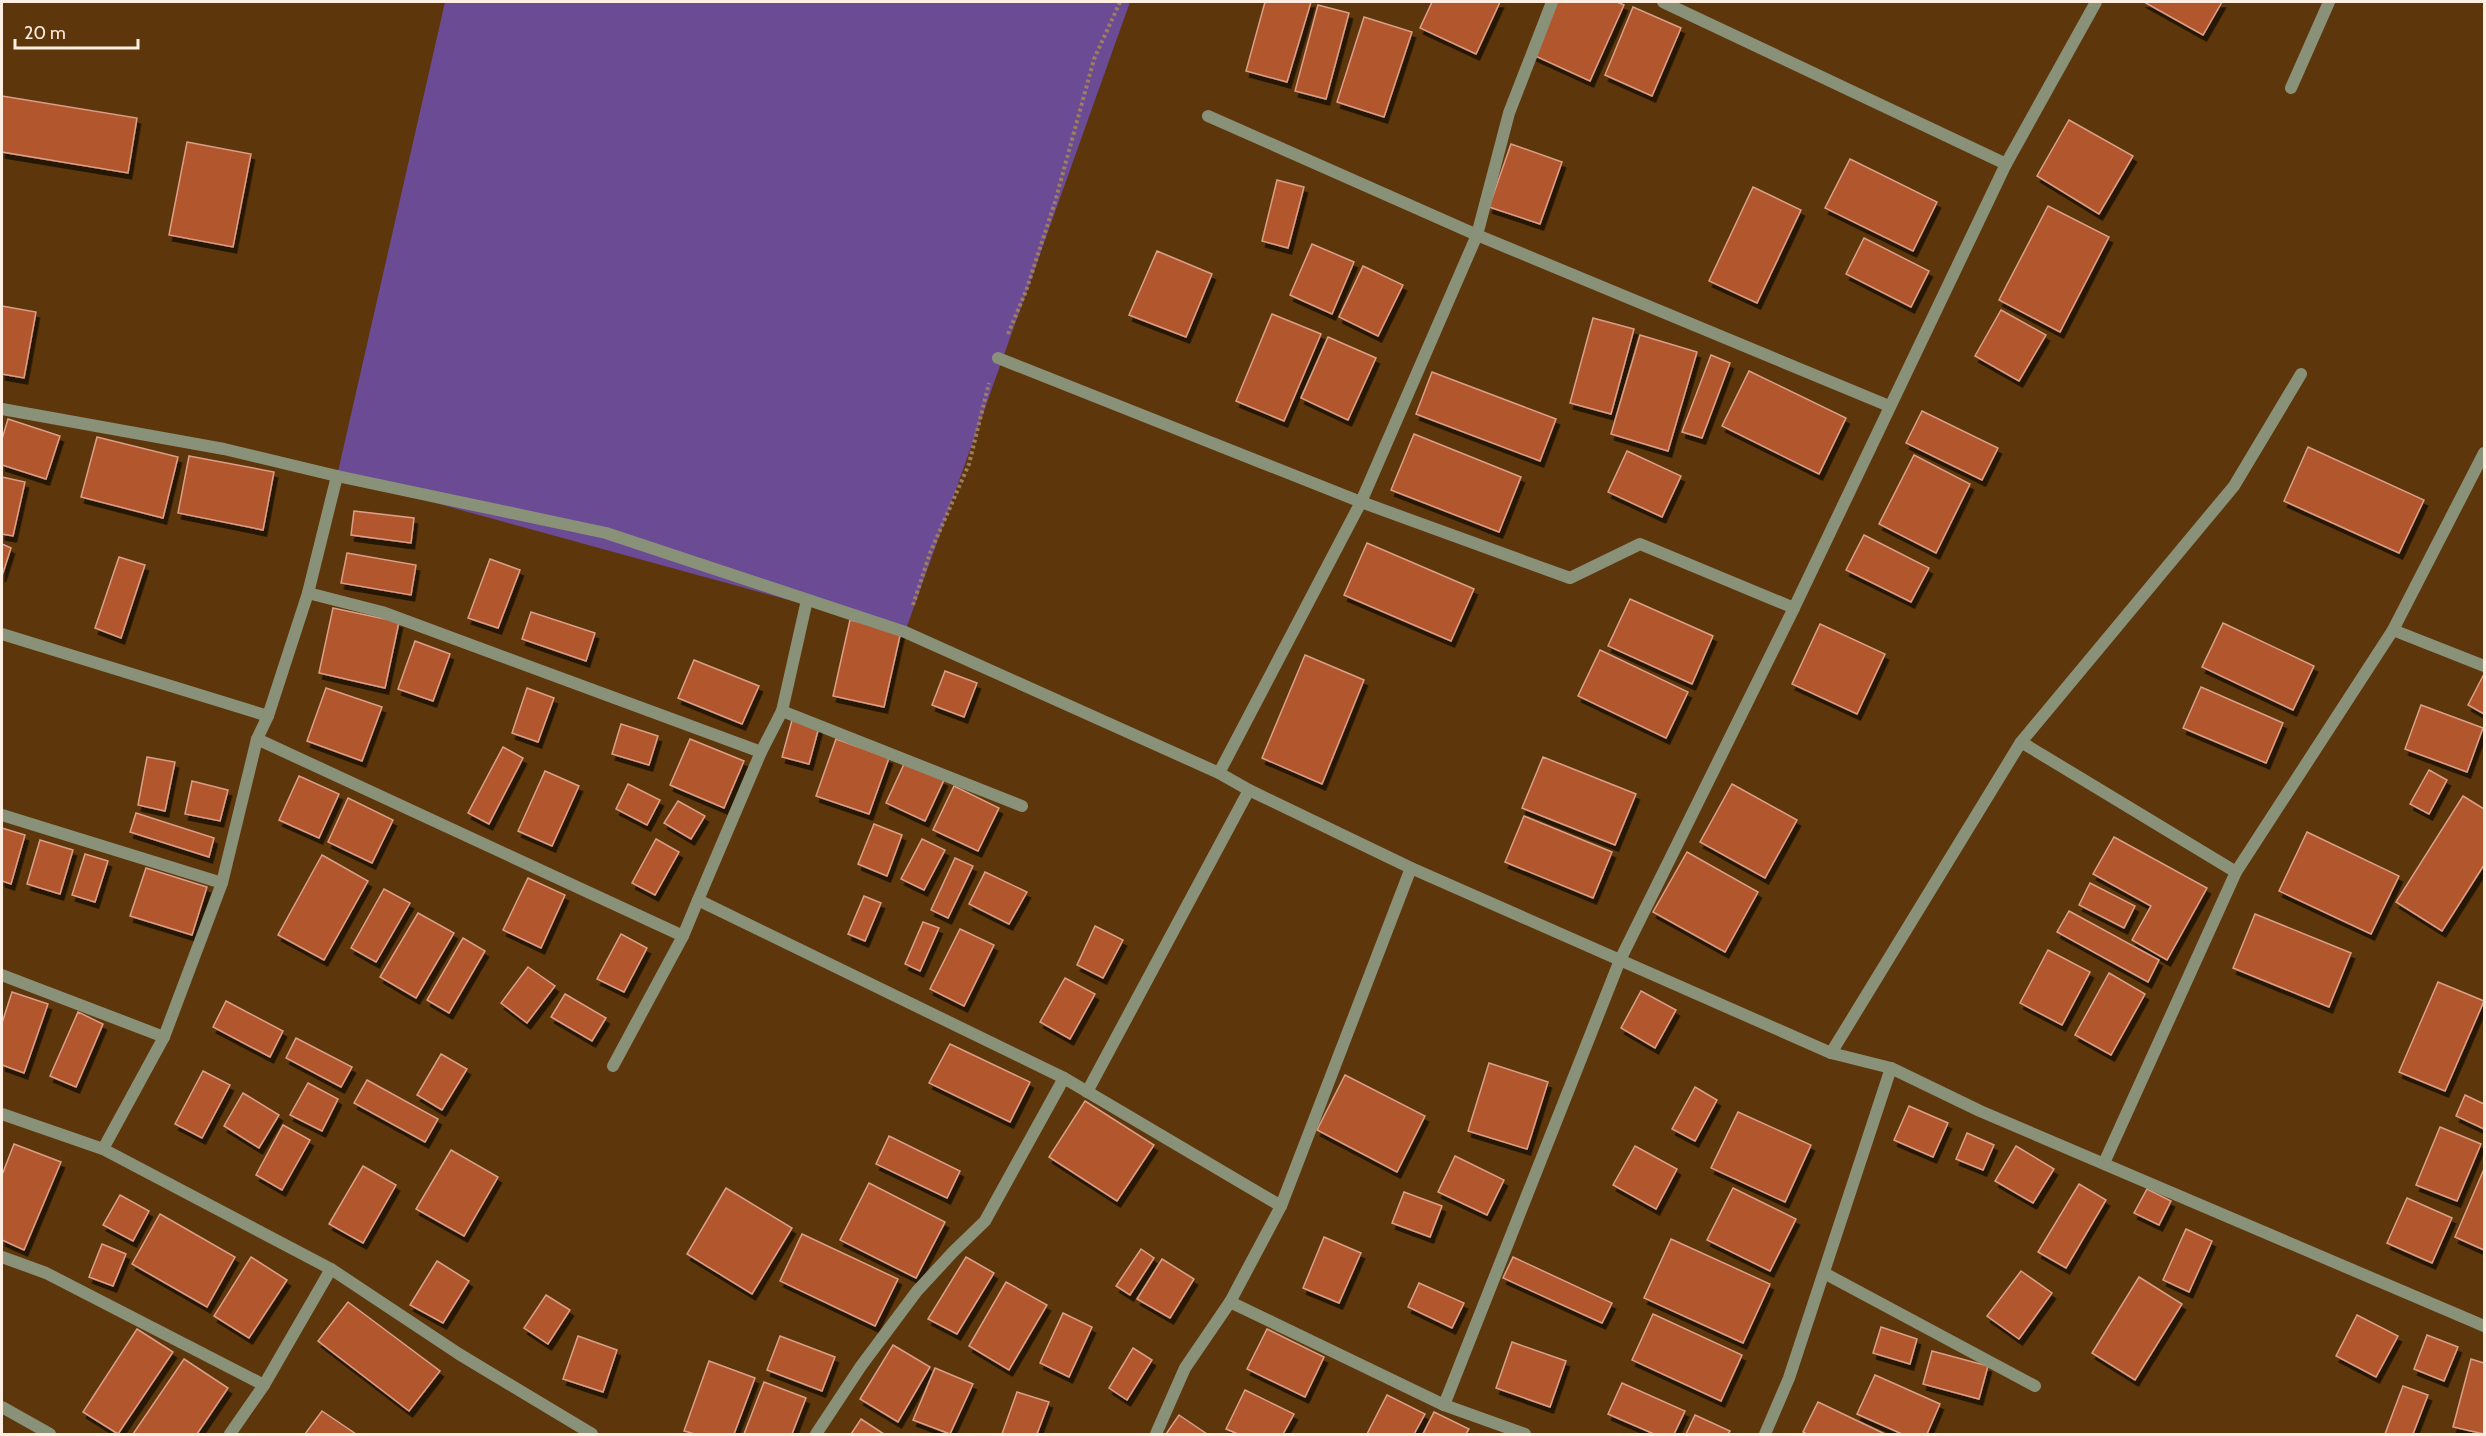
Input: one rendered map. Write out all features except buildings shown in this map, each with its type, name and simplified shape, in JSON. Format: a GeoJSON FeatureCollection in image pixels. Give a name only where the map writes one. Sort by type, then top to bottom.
{"type":"FeatureCollection","features":[{"type":"Feature","properties":{"kind":"street"},"geometry":{"type":"LineString","coordinates":[[1219,773],[1361,502],[1478,235],[1509,113],[1552,2]]}},
{"type":"Feature","properties":{"kind":"street"},"geometry":{"type":"LineString","coordinates":[[1663,2],[2006,164]]}},
{"type":"Feature","properties":{"kind":"street"},"geometry":{"type":"LineString","coordinates":[[1444,1405],[1620,960],[1794,608],[2006,164],[2096,2]]}},
{"type":"Feature","properties":{"kind":"street"},"geometry":{"type":"LineString","coordinates":[[2291,88],[2329,2]]}},
{"type":"Feature","properties":{"kind":"street"},"geometry":{"type":"LineString","coordinates":[[1208,116],[1478,235],[1889,406]]}},
{"type":"Feature","properties":{"kind":"street"},"geometry":{"type":"LineString","coordinates":[[998,358],[1361,502],[1570,578],[1640,544],[1794,608]]}},
{"type":"Feature","properties":{"kind":"street"},"geometry":{"type":"LineString","coordinates":[[1831,1053],[2021,742],[2234,486],[2301,374]]}},
{"type":"Feature","properties":{"kind":"street"},"geometry":{"type":"LineString","coordinates":[[2,409],[224,449],[337,476],[606,533],[905,632],[1219,773],[1249,790],[1411,868],[1831,1053],[1891,1068],[1980,1111],[2484,1326]]}},
{"type":"Feature","properties":{"kind":"street"},"geometry":{"type":"LineString","coordinates":[[2104,1163],[2236,872],[2393,630],[2484,453]]}},
{"type":"Feature","properties":{"kind":"street"},"geometry":{"type":"LineString","coordinates":[[103,1149],[164,1037],[222,883],[257,739],[268,716],[308,593],[337,476]]}},
{"type":"Feature","properties":{"kind":"street"},"geometry":{"type":"LineString","coordinates":[[308,593],[382,612],[761,752]]}},
{"type":"Feature","properties":{"kind":"street"},"geometry":{"type":"LineString","coordinates":[[613,1066],[683,936],[761,752],[782,711],[807,600]]}},
{"type":"Feature","properties":{"kind":"street"},"geometry":{"type":"LineString","coordinates":[[2393,630],[2484,666]]}},
{"type":"Feature","properties":{"kind":"street"},"geometry":{"type":"LineString","coordinates":[[2,634],[268,716]]}},
{"type":"Feature","properties":{"kind":"street"},"geometry":{"type":"LineString","coordinates":[[782,711],[1022,806]]}},
{"type":"Feature","properties":{"kind":"street"},"geometry":{"type":"LineString","coordinates":[[257,739],[683,936]]}},
{"type":"Feature","properties":{"kind":"street"},"geometry":{"type":"LineString","coordinates":[[2021,742],[2236,872]]}},
{"type":"Feature","properties":{"kind":"street"},"geometry":{"type":"LineString","coordinates":[[1087,1092],[1249,790]]}},
{"type":"Feature","properties":{"kind":"street"},"geometry":{"type":"LineString","coordinates":[[2,815],[222,883]]}},
{"type":"Feature","properties":{"kind":"street"},"geometry":{"type":"LineString","coordinates":[[1156,1434],[1185,1368],[1230,1302],[1281,1206],[1411,868]]}},
{"type":"Feature","properties":{"kind":"street"},"geometry":{"type":"LineString","coordinates":[[698,900],[1064,1078],[1281,1206]]}},
{"type":"Feature","properties":{"kind":"street"},"geometry":{"type":"LineString","coordinates":[[2,975],[164,1037]]}},
{"type":"Feature","properties":{"kind":"street"},"geometry":{"type":"LineString","coordinates":[[1765,1434],[1789,1378],[1891,1068]]}},
{"type":"Feature","properties":{"kind":"street"},"geometry":{"type":"LineString","coordinates":[[816,1434],[861,1366],[917,1291],[985,1221],[1064,1078]]}},
{"type":"Feature","properties":{"kind":"street"},"geometry":{"type":"LineString","coordinates":[[2,1114],[103,1149],[331,1269],[459,1353],[592,1434]]}},
{"type":"Feature","properties":{"kind":"street"},"geometry":{"type":"LineString","coordinates":[[2,1257],[46,1273],[264,1385]]}},
{"type":"Feature","properties":{"kind":"street"},"geometry":{"type":"LineString","coordinates":[[230,1434],[264,1385],[331,1269]]}},
{"type":"Feature","properties":{"kind":"street"},"geometry":{"type":"LineString","coordinates":[[1824,1273],[2036,1386]]}},
{"type":"Feature","properties":{"kind":"street"},"geometry":{"type":"LineString","coordinates":[[1230,1302],[1444,1405],[1525,1434]]}},
{"type":"Feature","properties":{"kind":"street"},"geometry":{"type":"LineString","coordinates":[[2,1407],[50,1434]]}},
{"type":"Feature","properties":{"kind":"path"},"geometry":{"type":"LineString","coordinates":[[905,632],[930,553],[969,464],[991,374],[1026,291],[1044,236],[1094,59],[1120,2]]}},
{"type":"Feature","properties":{"kind":"shaded area"},"geometry":{"type":"Polygon","coordinates":[[[445,2],[1130,2],[905,632],[337,476],[445,2]]]}}]}
